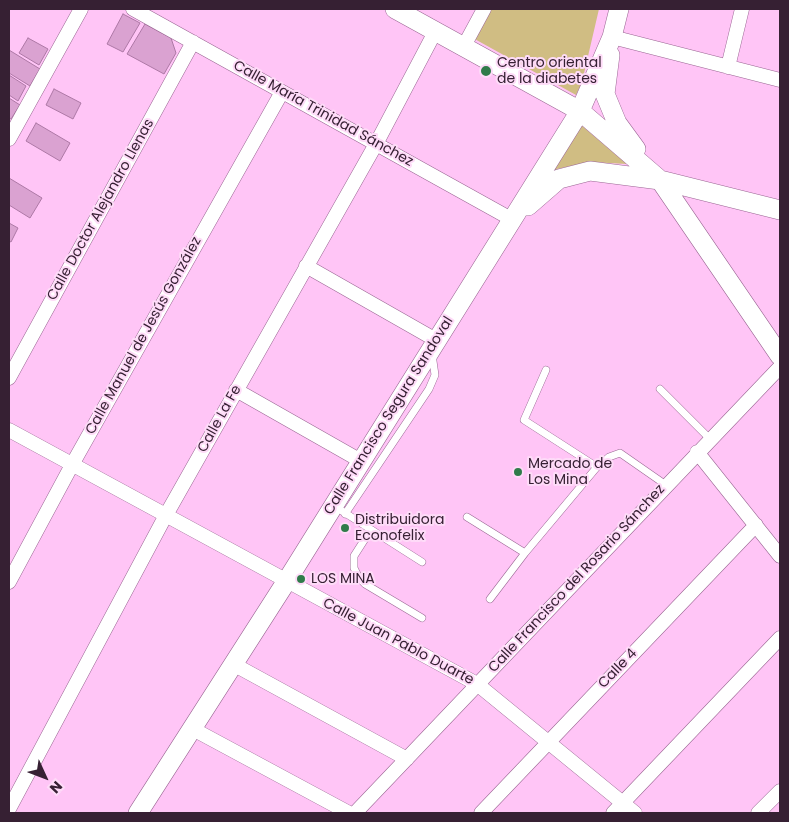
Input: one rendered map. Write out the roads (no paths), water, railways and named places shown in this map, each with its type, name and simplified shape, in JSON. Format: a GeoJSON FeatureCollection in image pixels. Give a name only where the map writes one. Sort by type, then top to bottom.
{"type":"FeatureCollection","features":[{"type":"Feature","properties":{"kind":"main road"},"geometry":{"type":"LineString","coordinates":[[395,9],[580,110],[660,180]]}},
{"type":"Feature","properties":{"kind":"main road","name":"Calle Francisco Segura Sandoval"},"geometry":{"type":"LineString","coordinates":[[138,813],[286,582],[339,510],[362,461],[580,110],[612,37],[619,9]]}},
{"type":"Feature","properties":{"kind":"main road"},"geometry":{"type":"LineString","coordinates":[[612,37],[605,94],[617,123],[660,180],[780,356]]}},
{"type":"Feature","properties":{"kind":"main road"},"geometry":{"type":"LineString","coordinates":[[513,220],[558,179],[590,171],[660,180],[780,210]]}},
{"type":"Feature","properties":{"kind":"street"},"geometry":{"type":"LineString","coordinates":[[9,139],[81,9]]}},
{"type":"Feature","properties":{"kind":"street","name":"Calle María Trinidad Sánchez"},"geometry":{"type":"LineString","coordinates":[[133,9],[513,220]]}},
{"type":"Feature","properties":{"kind":"street"},"geometry":{"type":"LineString","coordinates":[[464,46],[484,9]]}},
{"type":"Feature","properties":{"kind":"street"},"geometry":{"type":"LineString","coordinates":[[728,67],[742,9]]}},
{"type":"Feature","properties":{"kind":"street","name":"Calle La Fe"},"geometry":{"type":"LineString","coordinates":[[9,809],[166,515],[376,144],[435,32]]}},
{"type":"Feature","properties":{"kind":"street"},"geometry":{"type":"LineString","coordinates":[[612,37],[780,80]]}},
{"type":"Feature","properties":{"kind":"street","name":"Calle Doctor Alejandro Llenas"},"geometry":{"type":"LineString","coordinates":[[9,378],[193,42]]}},
{"type":"Feature","properties":{"kind":"street","name":"Calle Manuel de Jesús González"},"geometry":{"type":"LineString","coordinates":[[9,582],[73,463],[282,92]]}},
{"type":"Feature","properties":{"kind":"street"},"geometry":{"type":"LineString","coordinates":[[306,266],[433,344]]}},
{"type":"Feature","properties":{"kind":"street","name":"Calle Francisco del Rosario Sánchez"},"geometry":{"type":"LineString","coordinates":[[355,813],[666,484],[780,368]]}},
{"type":"Feature","properties":{"kind":"street"},"geometry":{"type":"LineString","coordinates":[[236,390],[362,461]]}},
{"type":"Feature","properties":{"kind":"street","name":"Calle Juan Pablo Duarte"},"geometry":{"type":"LineString","coordinates":[[9,430],[73,463],[286,582],[477,684],[548,743],[618,808],[635,813]]}},
{"type":"Feature","properties":{"kind":"street"},"geometry":{"type":"LineString","coordinates":[[697,452],[780,556]]}},
{"type":"Feature","properties":{"kind":"street","name":"Calle 4"},"geometry":{"type":"LineString","coordinates":[[481,813],[756,525]]}},
{"type":"Feature","properties":{"kind":"street"},"geometry":{"type":"LineString","coordinates":[[618,808],[780,638]]}},
{"type":"Feature","properties":{"kind":"street"},"geometry":{"type":"LineString","coordinates":[[233,664],[407,759]]}},
{"type":"Feature","properties":{"kind":"street"},"geometry":{"type":"LineString","coordinates":[[191,728],[349,813]]}},
{"type":"Feature","properties":{"kind":"street"},"geometry":{"type":"LineString","coordinates":[[758,813],[780,791]]}},
{"type":"Feature","properties":{"kind":"lane"},"geometry":{"type":"LineString","coordinates":[[422,562],[339,510],[429,389],[435,369],[433,344]]}},
{"type":"Feature","properties":{"kind":"lane"},"geometry":{"type":"LineString","coordinates":[[546,370],[524,420],[597,467]]}},
{"type":"Feature","properties":{"kind":"lane"},"geometry":{"type":"LineString","coordinates":[[660,389],[710,439]]}},
{"type":"Feature","properties":{"kind":"lane"},"geometry":{"type":"LineString","coordinates":[[490,600],[525,553],[597,467],[609,458],[620,453],[666,484]]}},
{"type":"Feature","properties":{"kind":"lane"},"geometry":{"type":"LineString","coordinates":[[467,517],[525,553]]}},
{"type":"Feature","properties":{"kind":"lane"},"geometry":{"type":"LineString","coordinates":[[370,531],[354,556],[354,568],[359,578],[365,584],[422,618]]}},
{"type":"Feature","properties":{"kind":"place","name":"Centro oriental de la diabetes"},"geometry":{"type":"Point","coordinates":[486,71]}},
{"type":"Feature","properties":{"kind":"place","name":"Mercado de Los Mina"},"geometry":{"type":"Point","coordinates":[518,472]}},
{"type":"Feature","properties":{"kind":"place","name":"Distribuidora Econofelix"},"geometry":{"type":"Point","coordinates":[345,528]}},
{"type":"Feature","properties":{"kind":"place","name":"LOS MINA"},"geometry":{"type":"Point","coordinates":[301,579]}}]}
